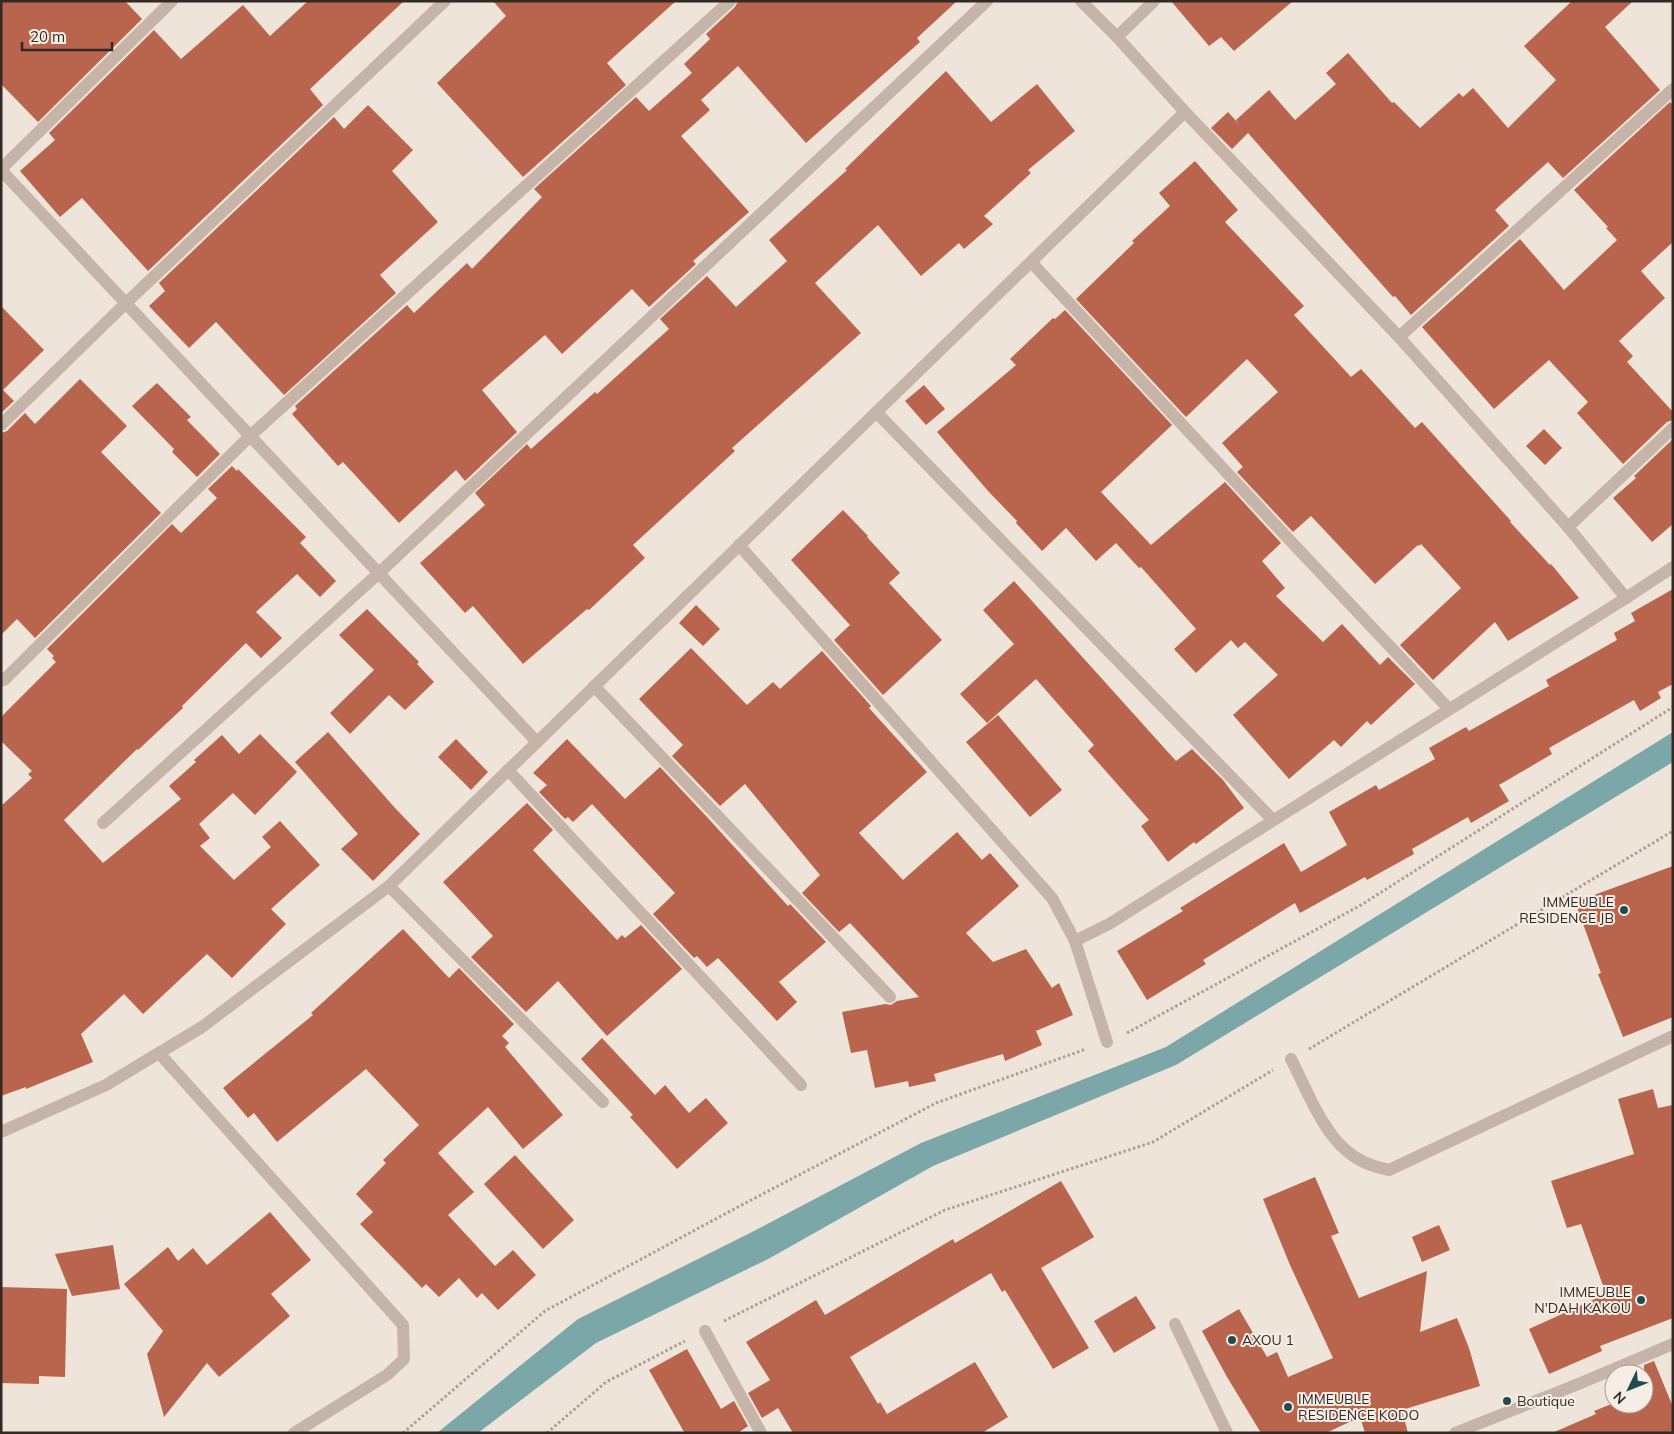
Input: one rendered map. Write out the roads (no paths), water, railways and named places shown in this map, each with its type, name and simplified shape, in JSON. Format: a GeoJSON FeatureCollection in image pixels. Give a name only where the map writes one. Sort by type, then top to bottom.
{"type":"FeatureCollection","features":[{"type":"Feature","properties":{"kind":"street"},"geometry":{"type":"LineString","coordinates":[[172,1],[1,169],[537,742]]}},
{"type":"Feature","properties":{"kind":"street"},"geometry":{"type":"LineString","coordinates":[[1,425],[126,303],[445,1]]}},
{"type":"Feature","properties":{"kind":"street"},"geometry":{"type":"LineString","coordinates":[[4,680],[250,436],[730,1]]}},
{"type":"Feature","properties":{"kind":"street"},"geometry":{"type":"LineString","coordinates":[[103,823],[379,573],[987,1]]}},
{"type":"Feature","properties":{"kind":"street"},"geometry":{"type":"LineString","coordinates":[[1081,1],[1399,337],[1568,527],[1626,598]]}},
{"type":"Feature","properties":{"kind":"street"},"geometry":{"type":"LineString","coordinates":[[1117,37],[1154,1]]}},
{"type":"Feature","properties":{"kind":"street"},"geometry":{"type":"LineString","coordinates":[[1399,337],[1673,89]]}},
{"type":"Feature","properties":{"kind":"street"},"geometry":{"type":"LineString","coordinates":[[1,1132],[106,1085],[202,1027],[389,886],[1185,112]]}},
{"type":"Feature","properties":{"kind":"street"},"geometry":{"type":"LineString","coordinates":[[1031,262],[1449,709]]}},
{"type":"Feature","properties":{"kind":"street"},"geometry":{"type":"LineString","coordinates":[[876,412],[1273,820]]}},
{"type":"Feature","properties":{"kind":"street"},"geometry":{"type":"LineString","coordinates":[[1568,527],[1673,428]]}},
{"type":"Feature","properties":{"kind":"street"},"geometry":{"type":"LineString","coordinates":[[739,545],[1052,898],[1075,941],[1107,1042]]}},
{"type":"Feature","properties":{"kind":"street"},"geometry":{"type":"LineString","coordinates":[[1075,941],[1109,924],[1673,567]]}},
{"type":"Feature","properties":{"kind":"street"},"geometry":{"type":"LineString","coordinates":[[594,686],[890,996]]}},
{"type":"Feature","properties":{"kind":"street"},"geometry":{"type":"LineString","coordinates":[[508,770],[801,1085]]}},
{"type":"Feature","properties":{"kind":"street"},"geometry":{"type":"LineString","coordinates":[[389,886],[603,1102]]}},
{"type":"Feature","properties":{"kind":"street"},"geometry":{"type":"LineString","coordinates":[[1291,1059],[1328,1131],[1347,1152],[1373,1166],[1389,1170],[1673,1036]]}},
{"type":"Feature","properties":{"kind":"street"},"geometry":{"type":"LineString","coordinates":[[159,1053],[403,1325],[404,1358],[387,1375],[294,1433]]}},
{"type":"Feature","properties":{"kind":"street"},"geometry":{"type":"LineString","coordinates":[[1175,1324],[1227,1433]]}},
{"type":"Feature","properties":{"kind":"street"},"geometry":{"type":"LineString","coordinates":[[705,1331],[760,1433]]}},
{"type":"Feature","properties":{"kind":"street"},"geometry":{"type":"LineString","coordinates":[[1455,1433],[1673,1344]]}},
{"type":"Feature","properties":{"kind":"water"},"geometry":{"type":"Polygon","coordinates":[[[1673,732],[1673,762],[1176,1065],[933,1166],[770,1258],[596,1343],[478,1433],[437,1433],[578,1319],[752,1232],[921,1143],[1166,1047],[1673,732]]]}},
{"type":"Feature","properties":{"kind":"place","name":"IMMEUBLE RESIDENCE JB"},"geometry":{"type":"Point","coordinates":[1624,910]}},
{"type":"Feature","properties":{"kind":"place","name":"IMMEUBLE N'DAH KAKOU"},"geometry":{"type":"Point","coordinates":[1641,1300]}},
{"type":"Feature","properties":{"kind":"place","name":"AXOU 1"},"geometry":{"type":"Point","coordinates":[1232,1340]}},
{"type":"Feature","properties":{"kind":"place","name":"Boutique"},"geometry":{"type":"Point","coordinates":[1507,1401]}},
{"type":"Feature","properties":{"kind":"place","name":"IMMEUBLE RESIDENCE KODO"},"geometry":{"type":"Point","coordinates":[1288,1407]}}]}
